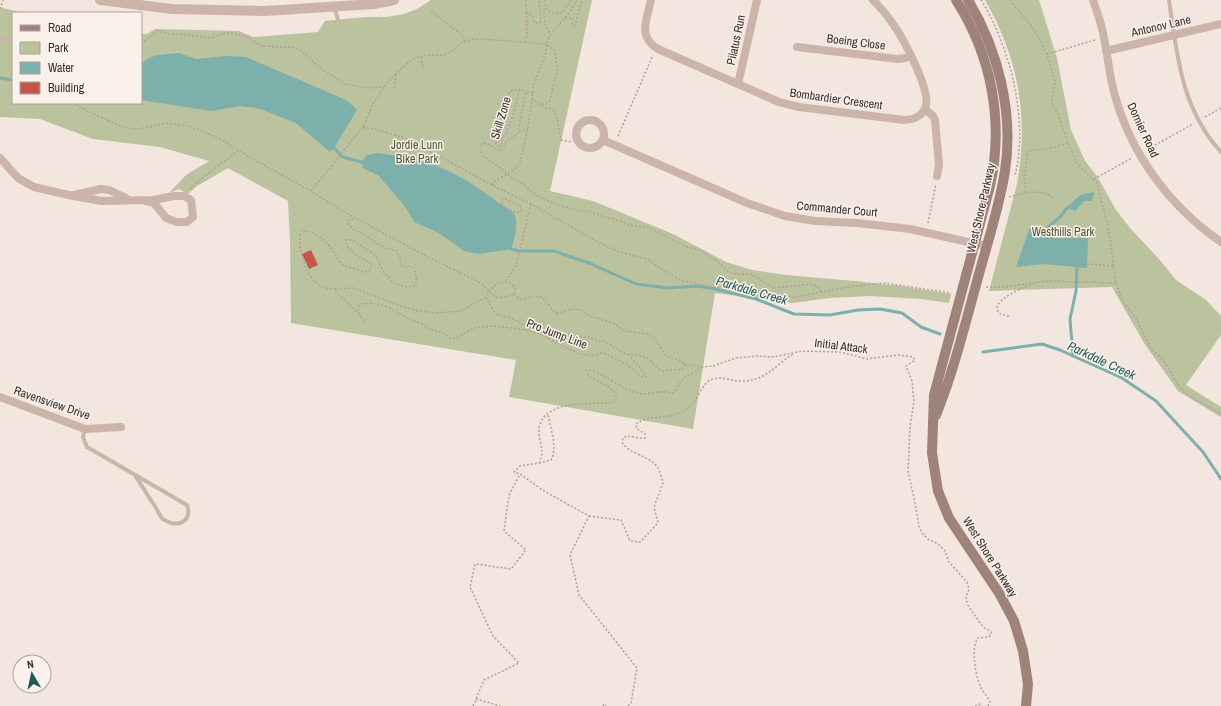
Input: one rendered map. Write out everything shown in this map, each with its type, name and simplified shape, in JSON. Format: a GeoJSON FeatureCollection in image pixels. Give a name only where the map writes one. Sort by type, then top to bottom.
{"type":"FeatureCollection","features":[{"type":"Feature","properties":{"kind":"main road","name":"West Shore Parkway"},"geometry":{"type":"LineString","coordinates":[[956,0],[966,15],[978,40],[987,67],[993,94],[996,120],[996,148],[994,167],[976,243],[934,394],[932,453],[938,491],[949,518],[999,593],[1014,621],[1023,651],[1028,684],[1026,706]]}},
{"type":"Feature","properties":{"kind":"main road","name":"West Shore Parkway"},"geometry":{"type":"LineString","coordinates":[[933,422],[955,362],[1002,189],[1007,151],[1005,100],[993,52],[985,31],[968,0]]}},
{"type":"Feature","properties":{"kind":"street"},"geometry":{"type":"LineString","coordinates":[[100,0],[172,9],[219,11],[265,11],[334,7],[374,4],[394,0]]}},
{"type":"Feature","properties":{"kind":"street","name":"Bombardier Crescent"},"geometry":{"type":"LineString","coordinates":[[651,0],[645,32],[646,37],[652,45],[779,102],[799,107],[904,120],[914,119],[925,109]]}},
{"type":"Feature","properties":{"kind":"street","name":"Pilatus Run"},"geometry":{"type":"LineString","coordinates":[[738,84],[757,0]]}},
{"type":"Feature","properties":{"kind":"street"},"geometry":{"type":"LineString","coordinates":[[873,0],[885,12],[911,56],[924,91],[926,100],[925,109],[933,116],[935,120],[939,165],[937,179]]}},
{"type":"Feature","properties":{"kind":"street","name":"Dornier Road"},"geometry":{"type":"LineString","coordinates":[[1093,0],[1104,37],[1118,106],[1130,137],[1158,183],[1180,208],[1203,230],[1221,242]]}},
{"type":"Feature","properties":{"kind":"street","name":"Antonov Lane"},"geometry":{"type":"LineString","coordinates":[[1106,51],[1221,24]]}},
{"type":"Feature","properties":{"kind":"street","name":"Boeing Close"},"geometry":{"type":"LineString","coordinates":[[797,47],[898,59],[911,56]]}},
{"type":"Feature","properties":{"kind":"street","name":"Commander Court"},"geometry":{"type":"LineString","coordinates":[[603,140],[747,203],[785,216],[815,221],[875,224],[910,229],[986,246]]}},
{"type":"Feature","properties":{"kind":"street"},"geometry":{"type":"LineString","coordinates":[[0,158],[18,178],[34,187],[73,196],[100,189],[109,190],[130,200],[182,196],[191,200],[193,217],[187,222],[177,222],[166,218],[154,203],[142,200]]}},
{"type":"Feature","properties":{"kind":"street","name":"Ravensview Drive"},"geometry":{"type":"LineString","coordinates":[[0,398],[85,429],[121,427]]}},
{"type":"Feature","properties":{"kind":"lane"},"geometry":{"type":"LineString","coordinates":[[1169,0],[1178,64],[1187,96],[1199,120],[1221,152]]}},
{"type":"Feature","properties":{"kind":"lane"},"geometry":{"type":"LineString","coordinates":[[334,7],[339,23]]}},
{"type":"Feature","properties":{"kind":"lane"},"geometry":{"type":"LineString","coordinates":[[0,38],[12,42]]}},
{"type":"Feature","properties":{"kind":"lane"},"geometry":{"type":"LineString","coordinates":[[85,429],[83,437],[87,447],[134,474],[187,505],[189,512],[187,519],[182,523],[173,523],[163,519],[134,474]]}},
{"type":"Feature","properties":{"kind":"path"},"geometry":{"type":"LineString","coordinates":[[0,9],[3,0]]}},
{"type":"Feature","properties":{"kind":"path"},"geometry":{"type":"LineString","coordinates":[[525,42],[527,35],[526,0]]}},
{"type":"Feature","properties":{"kind":"path"},"geometry":{"type":"LineString","coordinates":[[526,12],[532,15],[535,23],[540,23],[539,0]]}},
{"type":"Feature","properties":{"kind":"path"},"geometry":{"type":"LineString","coordinates":[[544,0],[546,8],[550,13],[555,14],[563,12],[571,0]]}},
{"type":"Feature","properties":{"kind":"path"},"geometry":{"type":"LineString","coordinates":[[492,185],[495,181],[514,170],[520,163],[528,128],[535,78],[546,52],[546,44],[551,34],[565,18],[577,0]]}},
{"type":"Feature","properties":{"kind":"path"},"geometry":{"type":"LineString","coordinates":[[565,18],[572,18],[572,26],[574,28],[583,0]]}},
{"type":"Feature","properties":{"kind":"path"},"geometry":{"type":"LineString","coordinates":[[1010,0],[1030,24],[1047,54],[1055,81],[1052,99],[1053,105],[1078,165],[1097,183],[1109,231],[1116,283],[1122,300],[1136,320],[1151,349],[1161,358],[1185,393],[1221,414]]}},
{"type":"Feature","properties":{"kind":"path"},"geometry":{"type":"LineString","coordinates":[[546,8],[544,10],[545,20],[547,28],[551,34]]}},
{"type":"Feature","properties":{"kind":"path"},"geometry":{"type":"LineString","coordinates":[[431,11],[461,34],[465,42]]}},
{"type":"Feature","properties":{"kind":"path"},"geometry":{"type":"LineString","coordinates":[[142,43],[158,31],[169,34],[211,38],[226,33],[234,33],[248,38],[262,46],[297,48],[319,67],[345,84],[357,87],[384,87]]}},
{"type":"Feature","properties":{"kind":"path"},"geometry":{"type":"LineString","coordinates":[[311,191],[363,127],[374,102],[384,87],[397,72],[409,62],[421,56],[444,55],[465,42],[482,39],[546,44],[555,52],[558,71],[550,101],[541,105]]}},
{"type":"Feature","properties":{"kind":"path"},"geometry":{"type":"LineString","coordinates":[[1047,54],[1097,39]]}},
{"type":"Feature","properties":{"kind":"path"},"geometry":{"type":"LineString","coordinates":[[617,138],[654,54]]}},
{"type":"Feature","properties":{"kind":"path"},"geometry":{"type":"LineString","coordinates":[[421,56],[423,68]]}},
{"type":"Feature","properties":{"kind":"path"},"geometry":{"type":"LineString","coordinates":[[394,88],[397,72]]}},
{"type":"Feature","properties":{"kind":"path","name":"Skill Zone"},"geometry":{"type":"LineString","coordinates":[[519,90],[507,133],[502,138],[502,146],[500,148],[496,143],[497,138],[501,133],[497,122],[506,114],[507,101],[510,91],[519,90],[533,93]]}},
{"type":"Feature","properties":{"kind":"path"},"geometry":{"type":"LineString","coordinates":[[518,132],[526,92]]}},
{"type":"Feature","properties":{"kind":"path"},"geometry":{"type":"LineString","coordinates":[[532,99],[553,110],[558,122],[561,140],[571,142]]}},
{"type":"Feature","properties":{"kind":"path"},"geometry":{"type":"LineString","coordinates":[[74,104],[120,126],[128,128],[138,129],[168,123],[188,126],[200,130],[222,140],[238,151],[311,191],[339,209],[356,218],[424,255],[479,282],[490,292],[493,296],[497,298],[508,297],[514,294],[515,288],[509,282],[505,282],[495,285],[490,292],[486,297],[461,311],[434,313],[403,307],[354,288],[336,289],[324,287],[309,276],[304,265],[300,239],[302,231],[309,232],[324,241],[335,253],[340,262],[345,265],[366,272],[371,269],[370,263],[355,254],[346,245],[346,240],[352,240],[374,254],[384,272],[394,283],[410,287],[414,286],[417,281],[414,268],[411,266],[404,267],[401,265],[400,258],[396,251],[384,248],[353,229],[348,224],[348,220],[356,218]]}},
{"type":"Feature","properties":{"kind":"path"},"geometry":{"type":"LineString","coordinates":[[1202,118],[1221,108]]}},
{"type":"Feature","properties":{"kind":"path"},"geometry":{"type":"LineString","coordinates":[[1144,151],[1195,122]]}},
{"type":"Feature","properties":{"kind":"path"},"geometry":{"type":"LineString","coordinates":[[363,127],[375,128],[407,139],[492,185],[531,204],[594,240],[617,251],[648,260],[664,271],[683,281],[729,290],[786,296],[795,296],[866,284],[884,283],[954,294]]}},
{"type":"Feature","properties":{"kind":"path"},"geometry":{"type":"LineString","coordinates":[[528,128],[518,132],[506,140],[503,149],[500,151],[487,142],[482,144],[480,147],[481,154],[507,174],[521,182],[535,195],[561,206],[580,211],[588,211],[621,221],[629,225],[647,228],[687,247],[700,250],[715,259],[725,269],[732,273],[751,274],[774,288],[814,284],[821,292]]}},
{"type":"Feature","properties":{"kind":"path"},"geometry":{"type":"LineString","coordinates":[[1026,192],[1024,176],[1028,151],[1068,143]]}},
{"type":"Feature","properties":{"kind":"path"},"geometry":{"type":"LineString","coordinates":[[182,196],[206,175],[238,151]]}},
{"type":"Feature","properties":{"kind":"path"},"geometry":{"type":"LineString","coordinates":[[1094,179],[1135,156]]}},
{"type":"Feature","properties":{"kind":"path"},"geometry":{"type":"LineString","coordinates":[[928,223],[937,179]]}},
{"type":"Feature","properties":{"kind":"path"},"geometry":{"type":"LineString","coordinates":[[1009,197],[1026,192],[1048,195],[1053,198]]}},
{"type":"Feature","properties":{"kind":"path"},"geometry":{"type":"LineString","coordinates":[[505,199],[520,206],[521,211],[517,213],[502,206],[501,202],[505,199]]}},
{"type":"Feature","properties":{"kind":"path"},"geometry":{"type":"LineString","coordinates":[[505,282],[516,266],[531,204]]}},
{"type":"Feature","properties":{"kind":"path"},"geometry":{"type":"LineString","coordinates":[[1088,264],[1114,266]]}},
{"type":"Feature","properties":{"kind":"path"},"geometry":{"type":"LineString","coordinates":[[986,287],[1002,287],[1036,282],[1067,281],[1116,283]]}},
{"type":"Feature","properties":{"kind":"path"},"geometry":{"type":"LineString","coordinates":[[1009,316],[1001,315],[998,312],[998,302],[1036,282]]}},
{"type":"Feature","properties":{"kind":"path","name":"Pro Jump Line"},"geometry":{"type":"LineString","coordinates":[[336,289],[336,293],[352,307],[364,321],[358,310],[359,306],[361,304],[370,303],[386,306],[428,328],[442,332],[452,339],[457,338],[472,329],[478,328],[497,326],[526,330],[544,336],[578,353],[591,356],[601,353],[606,354],[626,364],[641,376],[646,377],[637,363],[629,355]]}},
{"type":"Feature","properties":{"kind":"path","name":"Initial Attack"},"geometry":{"type":"LineString","coordinates":[[514,294],[519,299],[534,296],[541,297],[548,303],[552,310],[560,314],[569,310],[581,310],[590,316],[612,323],[625,331],[648,334],[654,339],[666,356],[681,361],[685,364],[702,367],[713,366],[736,358],[756,356],[774,357],[802,351],[840,352],[867,359],[889,355],[904,355],[915,359],[907,364],[906,367],[914,388],[914,402],[910,427],[908,472],[917,518],[922,533],[942,548],[949,562],[967,582],[969,590],[966,597],[967,604],[983,628],[991,634],[989,637],[978,638],[975,646],[977,677],[982,691],[990,702],[988,706]]}},
{"type":"Feature","properties":{"kind":"path"},"geometry":{"type":"LineString","coordinates":[[486,297],[493,310],[501,317],[511,319],[554,336],[570,334],[579,337],[588,337],[597,341],[604,341],[623,353],[649,359],[659,369],[664,371],[682,369],[685,364]]}},
{"type":"Feature","properties":{"kind":"path"},"geometry":{"type":"LineString","coordinates":[[547,413],[553,443],[553,456],[551,460],[518,467],[514,472],[520,474],[544,491],[589,516],[621,520],[630,541],[640,542],[658,523],[654,508],[663,482],[657,467],[625,446],[622,442],[623,438],[630,436],[643,439],[646,438],[645,434],[636,428],[636,424],[647,419],[669,416],[683,411],[694,403],[705,384],[713,379],[724,378],[742,381],[766,375],[795,352]]}},
{"type":"Feature","properties":{"kind":"path"},"geometry":{"type":"LineString","coordinates":[[539,463],[542,455],[539,428],[542,419],[547,413],[555,409],[569,406],[616,401],[616,396],[613,391],[590,376],[587,373],[588,370],[624,388],[638,393],[672,393],[675,392],[681,381],[702,367]]}},
{"type":"Feature","properties":{"kind":"path"},"geometry":{"type":"LineString","coordinates":[[473,706],[484,680],[519,663],[493,636],[470,587],[475,564],[510,570],[526,550],[504,531],[509,495],[520,474]]}},
{"type":"Feature","properties":{"kind":"path"},"geometry":{"type":"LineString","coordinates":[[589,516],[570,555],[579,595],[637,668],[631,703],[628,706]]}},
{"type":"Feature","properties":{"kind":"path"},"geometry":{"type":"LineString","coordinates":[[476,699],[501,706]]}},
{"type":"Feature","properties":{"kind":"path"},"geometry":{"type":"LineString","coordinates":[[603,706],[604,704],[606,706]]}},
{"type":"Feature","properties":{"kind":"path"},"geometry":{"type":"LineString","coordinates":[[975,706],[979,704],[982,706]]}},
{"type":"Feature","properties":{"kind":"green space","name":"Jordie Lunn Bike Park"},"geometry":{"type":"Polygon","coordinates":[[[431,0],[592,0],[550,191],[593,201],[673,234],[726,262],[752,270],[786,275],[900,286],[951,294],[949,303],[921,299],[870,296],[829,298],[793,303],[715,293],[693,429],[509,397],[516,360],[291,323],[288,201],[228,168],[197,186],[188,194],[179,189],[169,193],[186,175],[209,161],[160,147],[93,139],[40,119],[0,117],[0,7],[19,12],[12,12],[12,104],[142,104],[142,34],[147,34],[155,29],[239,31],[253,37],[318,32],[325,21],[366,17],[386,17],[404,14],[417,9],[431,0]]]}},
{"type":"Feature","properties":{"kind":"green space","name":"Westhills Park"},"geometry":{"type":"Polygon","coordinates":[[[985,0],[1039,0],[1057,58],[1071,130],[1085,161],[1097,176],[1116,210],[1130,228],[1176,280],[1206,300],[1221,316],[1221,335],[1186,385],[1221,407],[1221,417],[1178,391],[1144,343],[1112,287],[989,291],[1017,184],[1022,136],[1018,89],[1013,67],[997,22],[985,0]]]}},
{"type":"Feature","properties":{"kind":"water"},"geometry":{"type":"Polygon","coordinates":[[[179,53],[196,59],[225,56],[246,57],[346,100],[357,110],[334,148],[330,152],[296,123],[260,109],[241,106],[211,111],[142,100],[142,64],[148,58],[179,53]]]}},
{"type":"Feature","properties":{"kind":"water"},"geometry":{"type":"Polygon","coordinates":[[[377,153],[414,159],[447,170],[477,187],[510,210],[514,214],[516,221],[515,236],[511,249],[478,254],[464,251],[439,233],[414,222],[406,208],[379,176],[363,168],[361,162],[367,155],[377,153]]]}},
{"type":"Feature","properties":{"kind":"water"},"geometry":{"type":"Polygon","coordinates":[[[1094,192],[1094,196],[1091,201],[1084,201],[1075,211],[1067,208],[1081,195],[1094,192]]]}},
{"type":"Feature","properties":{"kind":"water"},"geometry":{"type":"Polygon","coordinates":[[[1030,227],[1059,236],[1088,238],[1087,268],[1044,264],[1016,267],[1030,227]]]}},
{"type":"Feature","properties":{"kind":"building"},"geometry":{"type":"Polygon","coordinates":[[[311,250],[318,265],[309,269],[302,254],[311,250]]]}},
{"type":"Feature","properties":{"kind":"waterway"},"geometry":{"type":"LineString","coordinates":[[0,78],[12,80]]}},
{"type":"Feature","properties":{"kind":"waterway","name":"Parkdale Creek"},"geometry":{"type":"LineString","coordinates":[[334,148],[343,157],[361,162]]}},
{"type":"Feature","properties":{"kind":"waterway"},"geometry":{"type":"LineString","coordinates":[[1045,230],[1061,216],[1067,208]]}},
{"type":"Feature","properties":{"kind":"waterway","name":"Parkdale Creek"},"geometry":{"type":"LineString","coordinates":[[511,249],[519,251],[554,251],[589,263],[636,284],[668,288],[696,286],[711,288],[756,299],[794,314],[830,315],[858,310],[880,309],[902,313],[921,327],[940,334]]}},
{"type":"Feature","properties":{"kind":"waterway"},"geometry":{"type":"LineString","coordinates":[[1073,356],[1070,319],[1076,291],[1077,267]]}},
{"type":"Feature","properties":{"kind":"waterway","name":"Parkdale Creek"},"geometry":{"type":"LineString","coordinates":[[983,352],[1042,344],[1060,350],[1122,378],[1156,401],[1203,452],[1221,479]]}}]}
